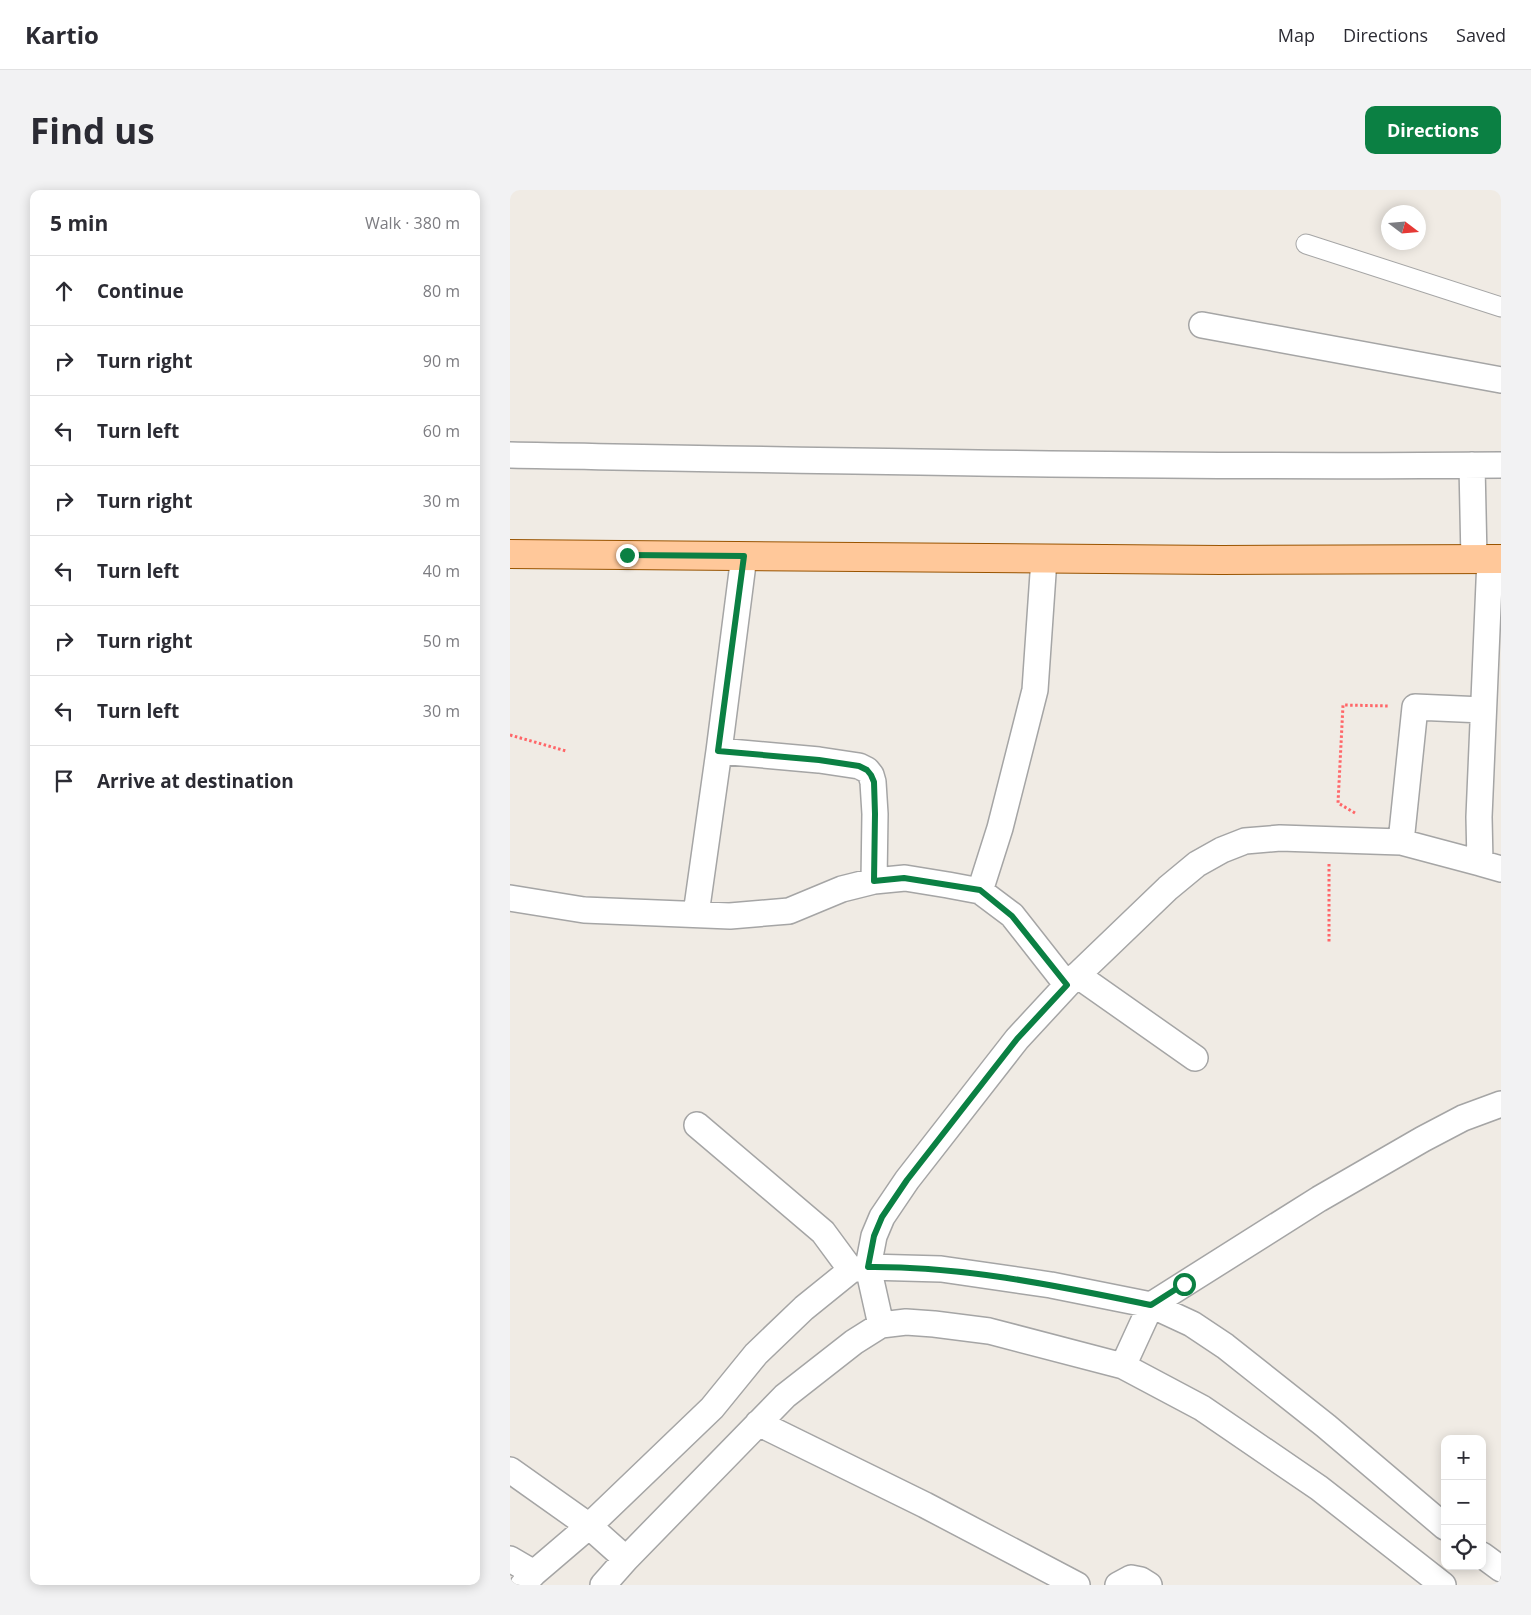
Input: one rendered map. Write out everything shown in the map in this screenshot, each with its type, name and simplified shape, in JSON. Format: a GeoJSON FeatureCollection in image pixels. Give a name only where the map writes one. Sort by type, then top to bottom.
{"type":"FeatureCollection","features":[{"type":"Feature","properties":{"kind":"main road"},"geometry":{"type":"LineString","coordinates":[[510,554],[1220,560],[1484,554]]}},
{"type":"Feature","properties":{"kind":"street"},"geometry":{"type":"LineString","coordinates":[[1306,244],[1501,307]]}},
{"type":"Feature","properties":{"kind":"street"},"geometry":{"type":"LineString","coordinates":[[1202,325],[1501,380]]}},
{"type":"Feature","properties":{"kind":"street"},"geometry":{"type":"LineString","coordinates":[[510,456],[962,463],[1472,475],[1501,465]]}},
{"type":"Feature","properties":{"kind":"street"},"geometry":{"type":"LineString","coordinates":[[510,1559],[528,1579],[589,1526],[712,1408],[756,1354],[804,1308],[860,1268],[882,1217],[907,1180],[1017,1039],[1072,980],[1168,888],[1197,864],[1222,850],[1245,841],[1280,838],[1402,842],[1491,866],[1490,816],[1483,710],[1484,554],[1472,475]]}},
{"type":"Feature","properties":{"kind":"street"},"geometry":{"type":"LineString","coordinates":[[696,914],[744,556]]}},
{"type":"Feature","properties":{"kind":"street"},"geometry":{"type":"LineString","coordinates":[[980,890],[1000,828],[1035,690],[1044,559]]}},
{"type":"Feature","properties":{"kind":"street"},"geometry":{"type":"LineString","coordinates":[[1402,842],[1416,707],[1483,710]]}},
{"type":"Feature","properties":{"kind":"street"},"geometry":{"type":"LineString","coordinates":[[718,751],[819,760],[859,766],[867,770],[874,782],[874,881]]}},
{"type":"Feature","properties":{"kind":"street"},"geometry":{"type":"LineString","coordinates":[[510,898],[584,910],[730,916],[789,911],[842,889],[874,881],[904,878],[980,890],[1012,916],[1072,980],[1195,1058]]}},
{"type":"Feature","properties":{"kind":"street"},"geometry":{"type":"LineString","coordinates":[[1123,1366],[1151,1305],[1248,1242],[1423,1139],[1463,1118],[1501,1104]]}},
{"type":"Feature","properties":{"kind":"street"},"geometry":{"type":"LineString","coordinates":[[697,1125],[824,1232],[860,1268],[881,1325]]}},
{"type":"Feature","properties":{"kind":"street"},"geometry":{"type":"LineString","coordinates":[[860,1268],[941,1269],[1051,1285],[1151,1305],[1192,1324],[1225,1346],[1326,1426],[1443,1525]]}},
{"type":"Feature","properties":{"kind":"street"},"geometry":{"type":"LineString","coordinates":[[603,1585],[785,1396],[854,1342],[881,1325],[915,1322],[989,1331],[1123,1366],[1202,1408],[1319,1488],[1443,1585]]}},
{"type":"Feature","properties":{"kind":"street"},"geometry":{"type":"LineString","coordinates":[[758,1423],[925,1506],[1077,1585]]}},
{"type":"Feature","properties":{"kind":"street"},"geometry":{"type":"LineString","coordinates":[[510,1470],[589,1526],[626,1559]]}},
{"type":"Feature","properties":{"kind":"street"},"geometry":{"type":"LineString","coordinates":[[1486,1558],[1501,1569]]}},
{"type":"Feature","properties":{"kind":"street"},"geometry":{"type":"LineString","coordinates":[[1118,1585],[1131,1578],[1141,1580],[1149,1585]]}},
{"type":"Feature","properties":{"kind":"path"},"geometry":{"type":"LineString","coordinates":[[1362,818],[1338,803],[1343,706],[1416,707]]}},
{"type":"Feature","properties":{"kind":"path"},"geometry":{"type":"LineString","coordinates":[[510,735],[566,751]]}},
{"type":"Feature","properties":{"kind":"path"},"geometry":{"type":"LineString","coordinates":[[1329,839],[1329,943]]}},
{"type":"Feature","properties":{"kind":"route"},"geometry":{"type":"LineString","coordinates":[[627,555],[744,556],[718,751],[819,760],[859,766],[867,770],[874,782],[874,881],[904,878],[980,890],[1012,916],[1067,985],[1017,1039],[907,1180],[882,1217],[874,1236],[868,1267],[941,1269],[1051,1285],[1151,1305],[1184,1284]]}}]}
